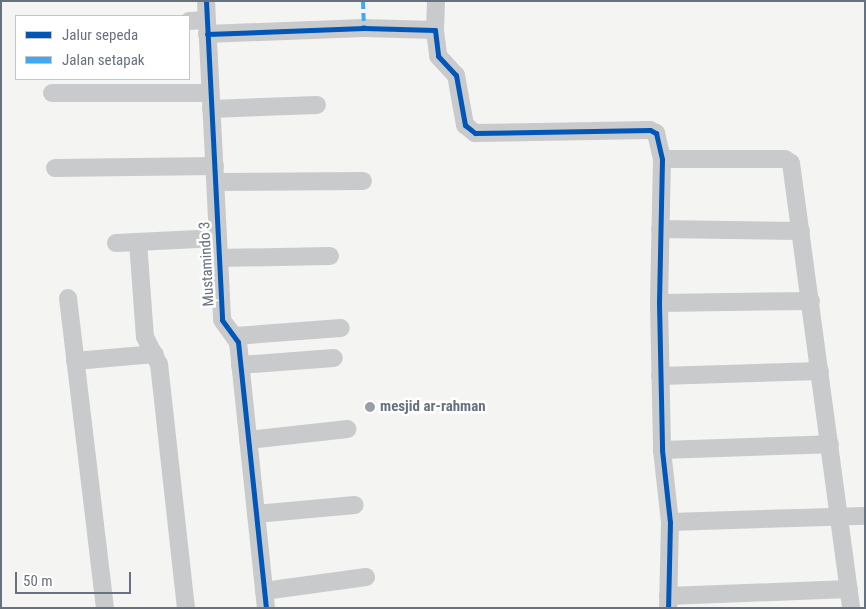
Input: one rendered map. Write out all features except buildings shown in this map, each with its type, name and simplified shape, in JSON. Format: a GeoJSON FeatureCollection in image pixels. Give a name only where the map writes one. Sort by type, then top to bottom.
{"type":"FeatureCollection","features":[{"type":"Feature","properties":{"kind":"street","name":"Mustamindo 3"},"geometry":{"type":"LineString","coordinates":[[206,1],[200,25],[210,101],[222,320],[227,331],[235,336],[240,364],[265,599]]}},
{"type":"Feature","properties":{"kind":"street"},"geometry":{"type":"LineString","coordinates":[[436,1],[435,30],[438,56],[456,75],[465,125],[475,133],[650,130],[660,138],[662,159],[659,303],[660,376],[662,450],[670,522],[668,602],[849,589]]}},
{"type":"Feature","properties":{"kind":"street"},"geometry":{"type":"LineString","coordinates":[[200,25],[435,30]]}},
{"type":"Feature","properties":{"kind":"street"},"geometry":{"type":"LineString","coordinates":[[52,93],[317,105]]}},
{"type":"Feature","properties":{"kind":"street"},"geometry":{"type":"LineString","coordinates":[[662,159],[788,160],[792,167],[812,301],[852,608]]}},
{"type":"Feature","properties":{"kind":"street"},"geometry":{"type":"LineString","coordinates":[[56,168],[363,181]]}},
{"type":"Feature","properties":{"kind":"street"},"geometry":{"type":"LineString","coordinates":[[660,229],[801,231]]}},
{"type":"Feature","properties":{"kind":"street"},"geometry":{"type":"LineString","coordinates":[[116,243],[218,238]]}},
{"type":"Feature","properties":{"kind":"street"},"geometry":{"type":"LineString","coordinates":[[138,242],[145,337],[159,364],[186,608]]}},
{"type":"Feature","properties":{"kind":"street"},"geometry":{"type":"LineString","coordinates":[[219,258],[330,256]]}},
{"type":"Feature","properties":{"kind":"street"},"geometry":{"type":"LineString","coordinates":[[68,298],[105,608]]}},
{"type":"Feature","properties":{"kind":"street"},"geometry":{"type":"LineString","coordinates":[[659,303],[812,301]]}},
{"type":"Feature","properties":{"kind":"street"},"geometry":{"type":"LineString","coordinates":[[235,336],[341,328]]}},
{"type":"Feature","properties":{"kind":"street"},"geometry":{"type":"LineString","coordinates":[[75,361],[154,354]]}},
{"type":"Feature","properties":{"kind":"street"},"geometry":{"type":"LineString","coordinates":[[240,364],[334,358]]}},
{"type":"Feature","properties":{"kind":"street"},"geometry":{"type":"LineString","coordinates":[[660,376],[820,371]]}},
{"type":"Feature","properties":{"kind":"street"},"geometry":{"type":"LineString","coordinates":[[248,440],[348,430]]}},
{"type":"Feature","properties":{"kind":"street"},"geometry":{"type":"LineString","coordinates":[[662,450],[830,444]]}},
{"type":"Feature","properties":{"kind":"street"},"geometry":{"type":"LineString","coordinates":[[256,514],[354,505]]}},
{"type":"Feature","properties":{"kind":"street"},"geometry":{"type":"LineString","coordinates":[[670,522],[865,516]]}},
{"type":"Feature","properties":{"kind":"street"},"geometry":{"type":"LineString","coordinates":[[265,599],[366,577]]}},
{"type":"Feature","properties":{"kind":"marked path"},"geometry":{"type":"LineString","coordinates":[[363,1],[364,28]]}},
{"type":"Feature","properties":{"kind":"cycle path"},"geometry":{"type":"LineString","coordinates":[[206,1],[222,320],[238,342],[266,608]]}},
{"type":"Feature","properties":{"kind":"cycle path"},"geometry":{"type":"LineString","coordinates":[[207,34],[364,28],[435,30],[438,56],[456,75],[465,125],[475,133],[650,130],[656,133],[662,159],[659,303],[662,450],[670,522],[668,608]]}},
{"type":"Feature","properties":{"kind":"place","name":"mesjid ar-rahman"},"geometry":{"type":"Point","coordinates":[370,407]}}]}
